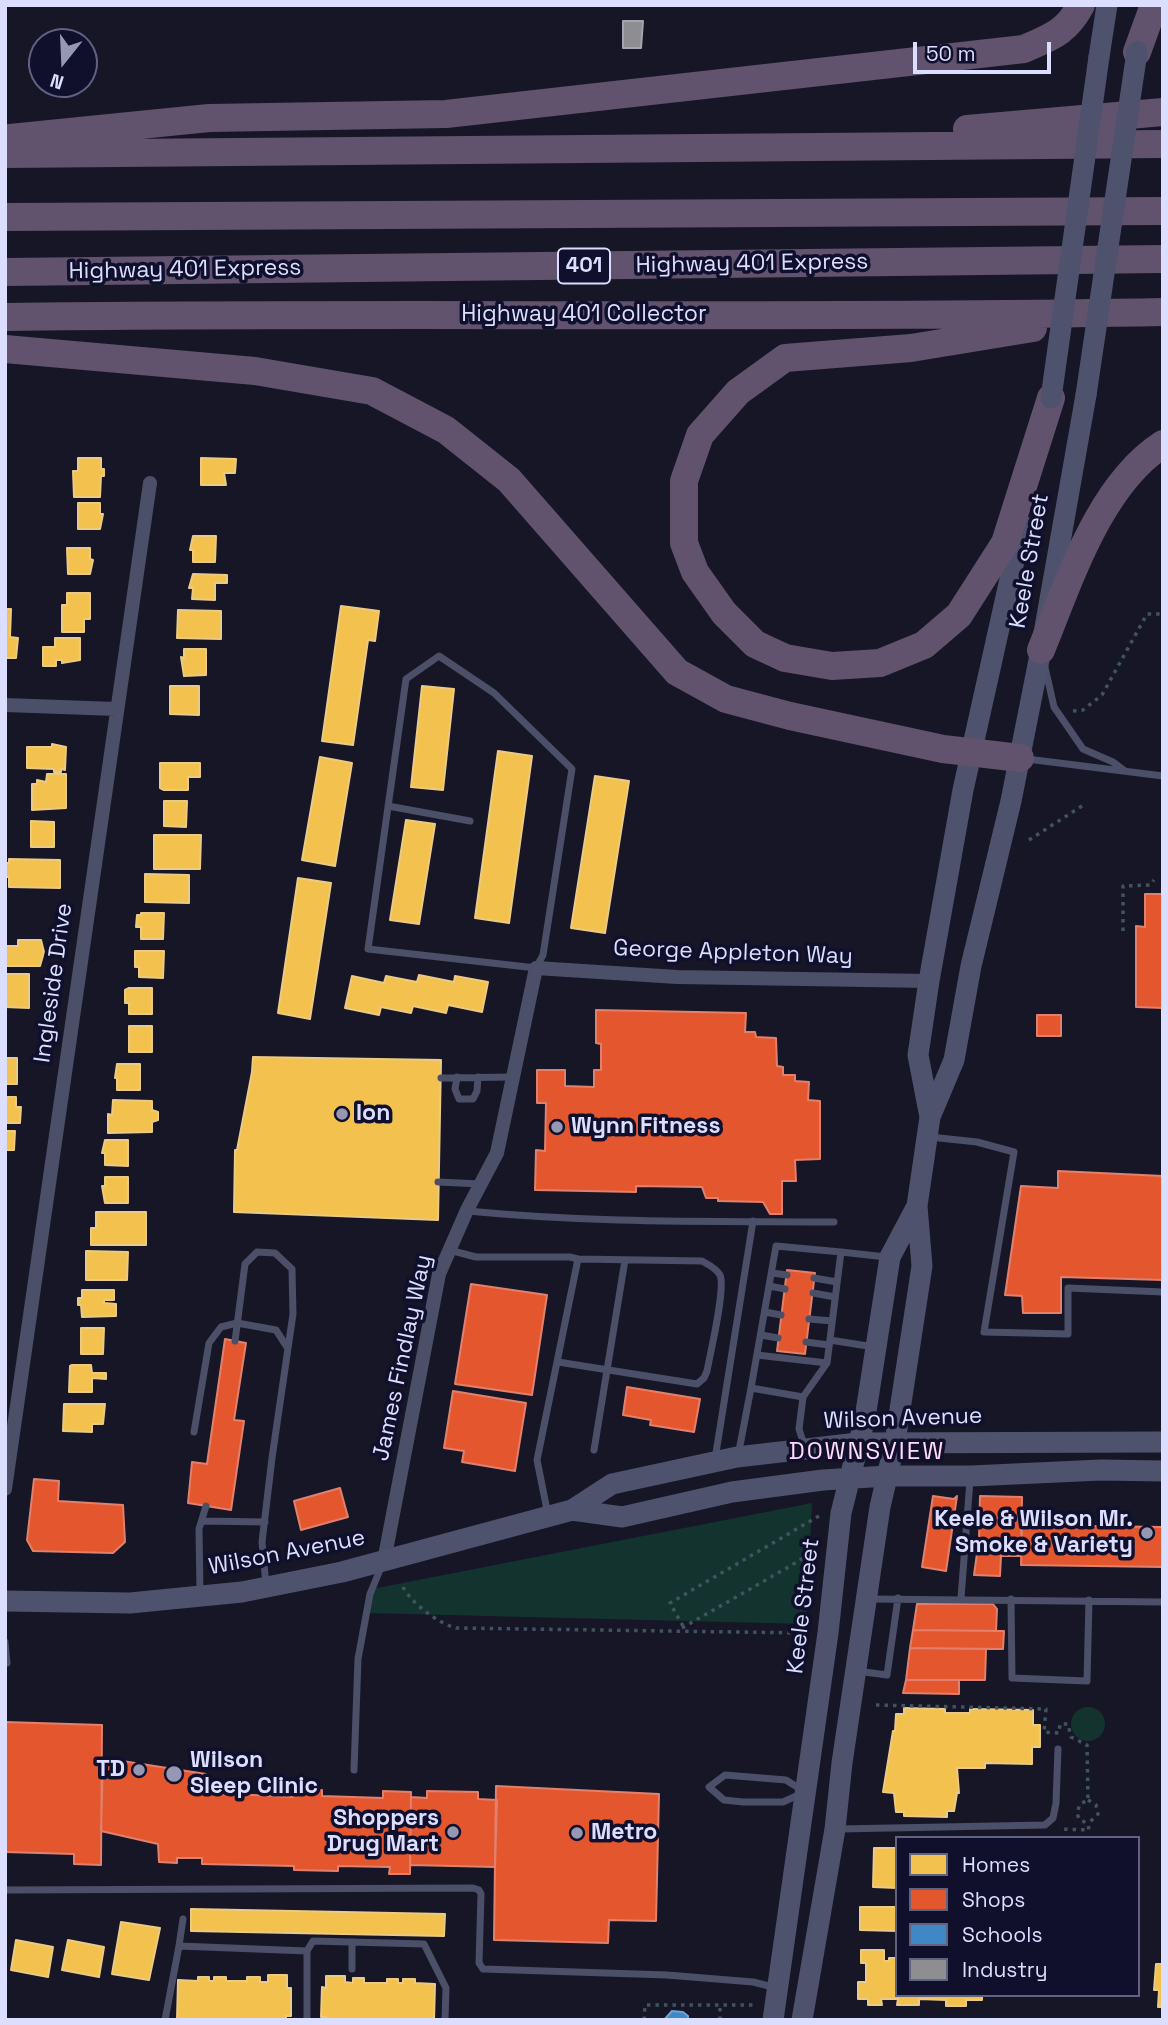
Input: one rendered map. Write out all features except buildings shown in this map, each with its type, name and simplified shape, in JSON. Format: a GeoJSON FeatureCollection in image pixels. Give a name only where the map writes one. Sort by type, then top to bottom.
{"type":"FeatureCollection","features":[{"type":"Feature","properties":{"kind":"highway"},"geometry":{"type":"LineString","coordinates":[[5,138],[209,118],[446,114],[1024,49],[1060,33],[1081,5]]}},
{"type":"Feature","properties":{"kind":"highway"},"geometry":{"type":"LineString","coordinates":[[1137,52],[1154,5]]}},
{"type":"Feature","properties":{"kind":"highway"},"geometry":{"type":"LineString","coordinates":[[763,146],[1163,112]]}},
{"type":"Feature","properties":{"kind":"highway"},"geometry":{"type":"LineString","coordinates":[[5,154],[1163,144]]}},
{"type":"Feature","properties":{"kind":"highway"},"geometry":{"type":"LineString","coordinates":[[5,216],[1163,211]]}},
{"type":"Feature","properties":{"kind":"highway","name":"Highway 401 Express"},"geometry":{"type":"LineString","coordinates":[[5,272],[1163,259]]}},
{"type":"Feature","properties":{"kind":"highway","name":"Highway 401 Collector"},"geometry":{"type":"LineString","coordinates":[[5,317],[234,314],[871,316],[1163,312]]}},
{"type":"Feature","properties":{"kind":"highway"},"geometry":{"type":"LineString","coordinates":[[1051,398],[1005,542],[959,615],[924,645],[880,663],[832,666],[785,658],[755,644],[724,613],[695,572],[684,543],[684,481],[701,435],[738,392],[785,358],[911,348],[1121,313]]}},
{"type":"Feature","properties":{"kind":"highway"},"geometry":{"type":"LineString","coordinates":[[5,349],[255,371],[372,391],[446,430],[509,480],[677,672],[726,699],[790,716],[943,748],[1020,758]]}},
{"type":"Feature","properties":{"kind":"highway"},"geometry":{"type":"LineString","coordinates":[[1041,650],[1098,518],[1125,480],[1163,444]]}},
{"type":"Feature","properties":{"kind":"main road","name":"Keele Street"},"geometry":{"type":"LineString","coordinates":[[928,1127],[918,1055],[929,981],[963,790],[1051,398],[1107,5]]}},
{"type":"Feature","properties":{"kind":"main road","name":"Keele Street"},"geometry":{"type":"LineString","coordinates":[[802,2020],[835,1829],[842,1763],[880,1507],[895,1442],[922,1266],[917,1206],[928,1127],[954,1060],[971,966],[1020,758],[1041,650],[1086,395],[1142,5]]}},
{"type":"Feature","properties":{"kind":"main road","name":"Keele Street"},"geometry":{"type":"LineString","coordinates":[[768,2012],[778,1988],[828,1633],[841,1513],[865,1418],[890,1257],[917,1206]]}},
{"type":"Feature","properties":{"kind":"main road","name":"Wilson Avenue"},"geometry":{"type":"LineString","coordinates":[[5,1601],[130,1603],[266,1587],[342,1572],[572,1510],[612,1484],[737,1457],[858,1443],[1163,1441]]}},
{"type":"Feature","properties":{"kind":"main road","name":"Wilson Avenue"},"geometry":{"type":"LineString","coordinates":[[572,1510],[622,1517],[732,1492],[887,1476],[1163,1471]]}},
{"type":"Feature","properties":{"kind":"main road"},"geometry":{"type":"LineString","coordinates":[[835,1829],[822,1804],[805,1792],[822,1784],[842,1763]]}},
{"type":"Feature","properties":{"kind":"street","name":"Ingleside Drive"},"geometry":{"type":"LineString","coordinates":[[5,1489],[150,483]]}},
{"type":"Feature","properties":{"kind":"street"},"geometry":{"type":"LineString","coordinates":[[5,705],[116,709]]}},
{"type":"Feature","properties":{"kind":"street","name":"George Appleton Way"},"geometry":{"type":"LineString","coordinates":[[536,968],[677,977],[929,981]]}},
{"type":"Feature","properties":{"kind":"street","name":"James Findlay Way"},"geometry":{"type":"LineString","coordinates":[[384,1561],[439,1274],[467,1210],[497,1153],[536,968]]}},
{"type":"Feature","properties":{"kind":"lane"},"geometry":{"type":"LineString","coordinates":[[1041,650],[1058,716],[1083,749],[1125,771]]}},
{"type":"Feature","properties":{"kind":"lane"},"geometry":{"type":"LineString","coordinates":[[439,656],[494,692],[572,769],[543,955],[536,968],[368,949],[405,679],[439,656]]}},
{"type":"Feature","properties":{"kind":"lane"},"geometry":{"type":"LineString","coordinates":[[1020,758],[1163,776]]}},
{"type":"Feature","properties":{"kind":"lane"},"geometry":{"type":"LineString","coordinates":[[388,806],[470,821]]}},
{"type":"Feature","properties":{"kind":"lane"},"geometry":{"type":"LineString","coordinates":[[441,1077],[513,1077]]}},
{"type":"Feature","properties":{"kind":"lane"},"geometry":{"type":"LineString","coordinates":[[457,1077],[455,1089],[459,1099],[473,1099],[477,1091],[478,1077]]}},
{"type":"Feature","properties":{"kind":"lane"},"geometry":{"type":"LineString","coordinates":[[928,1127],[1014,1152],[984,1332],[1068,1334],[1068,1288],[1163,1292]]}},
{"type":"Feature","properties":{"kind":"lane"},"geometry":{"type":"LineString","coordinates":[[438,1182],[481,1184]]}},
{"type":"Feature","properties":{"kind":"lane"},"geometry":{"type":"LineString","coordinates":[[467,1210],[528,1216],[834,1222]]}},
{"type":"Feature","properties":{"kind":"lane"},"geometry":{"type":"LineString","coordinates":[[715,1462],[753,1221]]}},
{"type":"Feature","properties":{"kind":"lane"},"geometry":{"type":"LineString","coordinates":[[737,1457],[776,1246],[890,1257]]}},
{"type":"Feature","properties":{"kind":"lane"},"geometry":{"type":"LineString","coordinates":[[449,1250],[476,1257],[702,1261],[714,1268],[721,1278],[721,1293],[707,1371],[704,1378],[696,1384],[558,1362]]}},
{"type":"Feature","properties":{"kind":"lane"},"geometry":{"type":"LineString","coordinates":[[235,1341],[245,1264],[257,1252],[275,1253],[292,1269],[293,1314],[262,1542],[266,1587]]}},
{"type":"Feature","properties":{"kind":"lane"},"geometry":{"type":"LineString","coordinates":[[805,1448],[799,1429],[803,1397],[827,1363],[841,1252]]}},
{"type":"Feature","properties":{"kind":"lane"},"geometry":{"type":"LineString","coordinates":[[548,1516],[537,1460],[578,1259]]}},
{"type":"Feature","properties":{"kind":"lane"},"geometry":{"type":"LineString","coordinates":[[594,1450],[625,1260]]}},
{"type":"Feature","properties":{"kind":"lane"},"geometry":{"type":"LineString","coordinates":[[772,1273],[786,1275]]}},
{"type":"Feature","properties":{"kind":"lane"},"geometry":{"type":"LineString","coordinates":[[814,1279],[837,1282]]}},
{"type":"Feature","properties":{"kind":"lane"},"geometry":{"type":"LineString","coordinates":[[769,1286],[785,1289]]}},
{"type":"Feature","properties":{"kind":"lane"},"geometry":{"type":"LineString","coordinates":[[813,1293],[835,1297]]}},
{"type":"Feature","properties":{"kind":"lane"},"geometry":{"type":"LineString","coordinates":[[765,1312],[781,1315]]}},
{"type":"Feature","properties":{"kind":"lane"},"geometry":{"type":"LineString","coordinates":[[809,1319],[832,1321]]}},
{"type":"Feature","properties":{"kind":"lane"},"geometry":{"type":"LineString","coordinates":[[194,1432],[209,1343],[221,1327],[237,1323],[276,1330],[288,1347]]}},
{"type":"Feature","properties":{"kind":"lane"},"geometry":{"type":"LineString","coordinates":[[761,1335],[778,1338]]}},
{"type":"Feature","properties":{"kind":"lane"},"geometry":{"type":"LineString","coordinates":[[806,1342],[875,1347]]}},
{"type":"Feature","properties":{"kind":"lane"},"geometry":{"type":"LineString","coordinates":[[757,1355],[827,1363]]}},
{"type":"Feature","properties":{"kind":"lane"},"geometry":{"type":"LineString","coordinates":[[751,1388],[803,1397]]}},
{"type":"Feature","properties":{"kind":"lane"},"geometry":{"type":"LineString","coordinates":[[961,1598],[971,1476]]}},
{"type":"Feature","properties":{"kind":"lane"},"geometry":{"type":"LineString","coordinates":[[200,1596],[199,1529],[206,1506]]}},
{"type":"Feature","properties":{"kind":"lane"},"geometry":{"type":"LineString","coordinates":[[203,1521],[265,1522]]}},
{"type":"Feature","properties":{"kind":"lane"},"geometry":{"type":"LineString","coordinates":[[354,1770],[358,1659],[370,1594],[384,1561]]}},
{"type":"Feature","properties":{"kind":"lane"},"geometry":{"type":"LineString","coordinates":[[856,1671],[887,1675],[898,1598]]}},
{"type":"Feature","properties":{"kind":"lane"},"geometry":{"type":"LineString","coordinates":[[867,1599],[1163,1602]]}},
{"type":"Feature","properties":{"kind":"lane"},"geometry":{"type":"LineString","coordinates":[[1011,1599],[1012,1678],[1087,1681],[1089,1601]]}},
{"type":"Feature","properties":{"kind":"lane"},"geometry":{"type":"LineString","coordinates":[[5,1642],[7,1663]]}},
{"type":"Feature","properties":{"kind":"lane"},"geometry":{"type":"LineString","coordinates":[[835,1829],[1045,1825],[1053,1818],[1056,1803],[1058,1749]]}},
{"type":"Feature","properties":{"kind":"lane"},"geometry":{"type":"LineString","coordinates":[[725,1775],[786,1780],[805,1792],[783,1802],[743,1802],[724,1800],[709,1787],[725,1775]]}},
{"type":"Feature","properties":{"kind":"lane"},"geometry":{"type":"LineString","coordinates":[[5,1890],[473,1888],[481,1894],[479,1963],[483,1969],[667,1975],[753,1982],[778,1988]]}},
{"type":"Feature","properties":{"kind":"lane"},"geometry":{"type":"LineString","coordinates":[[165,2020],[183,1919]]}},
{"type":"Feature","properties":{"kind":"lane"},"geometry":{"type":"LineString","coordinates":[[307,2020],[307,1951],[313,1941],[424,1944],[446,1989],[445,2020]]}},
{"type":"Feature","properties":{"kind":"lane"},"geometry":{"type":"LineString","coordinates":[[352,1942],[352,1969]]}},
{"type":"Feature","properties":{"kind":"lane"},"geometry":{"type":"LineString","coordinates":[[179,1945],[307,1951]]}},
{"type":"Feature","properties":{"kind":"path"},"geometry":{"type":"LineString","coordinates":[[1071,712],[1083,710],[1102,695],[1147,614],[1163,614]]}},
{"type":"Feature","properties":{"kind":"path"},"geometry":{"type":"LineString","coordinates":[[1029,840],[1086,804]]}},
{"type":"Feature","properties":{"kind":"path"},"geometry":{"type":"LineString","coordinates":[[1123,931],[1123,886],[1150,886],[1154,880]]}},
{"type":"Feature","properties":{"kind":"path"},"geometry":{"type":"LineString","coordinates":[[682,1628],[670,1604],[819,1516]]}},
{"type":"Feature","properties":{"kind":"path"},"geometry":{"type":"LineString","coordinates":[[682,1628],[818,1548]]}},
{"type":"Feature","properties":{"kind":"path"},"geometry":{"type":"LineString","coordinates":[[404,1587],[407,1595],[445,1625],[456,1628],[682,1628],[807,1633]]}},
{"type":"Feature","properties":{"kind":"path"},"geometry":{"type":"LineString","coordinates":[[876,1705],[1046,1709],[1044,1732],[1059,1733],[1060,1724],[1068,1724],[1071,1737],[1087,1745],[1088,1800]]}},
{"type":"Feature","properties":{"kind":"path"},"geometry":{"type":"LineString","coordinates":[[1088,1800],[1080,1804],[1077,1813],[1079,1819],[1088,1824]]}},
{"type":"Feature","properties":{"kind":"path"},"geometry":{"type":"LineString","coordinates":[[1045,1825],[1056,1829],[1088,1830],[1088,1824],[1098,1814],[1096,1805],[1088,1800]]}},
{"type":"Feature","properties":{"kind":"path"},"geometry":{"type":"LineString","coordinates":[[644,2020],[645,2005],[720,2005],[768,2012]]}},
{"type":"Feature","properties":{"kind":"path"},"geometry":{"type":"LineString","coordinates":[[720,2005],[720,2020]]}},
{"type":"Feature","properties":{"kind":"green space"},"geometry":{"type":"Polygon","coordinates":[[[812,1503],[806,1624],[367,1613],[372,1589],[812,1503]]]}},
{"type":"Feature","properties":{"kind":"green space"},"geometry":{"type":"Polygon","coordinates":[[[1088,1707],[1100,1712],[1105,1724],[1100,1736],[1088,1741],[1076,1736],[1071,1724],[1076,1712],[1088,1707]]]}},
{"type":"Feature","properties":{"kind":"place","name":"Ion"},"geometry":{"type":"Point","coordinates":[342,1114]}},
{"type":"Feature","properties":{"kind":"place","name":"Wynn Fitness"},"geometry":{"type":"Point","coordinates":[557,1127]}},
{"type":"Feature","properties":{"kind":"place","name":"Keele & Wilson Mr. Smoke & Variety"},"geometry":{"type":"Point","coordinates":[1147,1533]}},
{"type":"Feature","properties":{"kind":"place","name":"TD"},"geometry":{"type":"Point","coordinates":[139,1770]}},
{"type":"Feature","properties":{"kind":"place","name":"Wilson Sleep Clinic"},"geometry":{"type":"Point","coordinates":[174,1774]}},
{"type":"Feature","properties":{"kind":"place","name":"Shoppers Drug Mart"},"geometry":{"type":"Point","coordinates":[453,1832]}},
{"type":"Feature","properties":{"kind":"place","name":"Metro"},"geometry":{"type":"Point","coordinates":[577,1833]}},
{"type":"Feature","properties":{"kind":"district","name":"DOWNSVIEW"},"geometry":{"type":"Point","coordinates":[867,1452]}}]}
